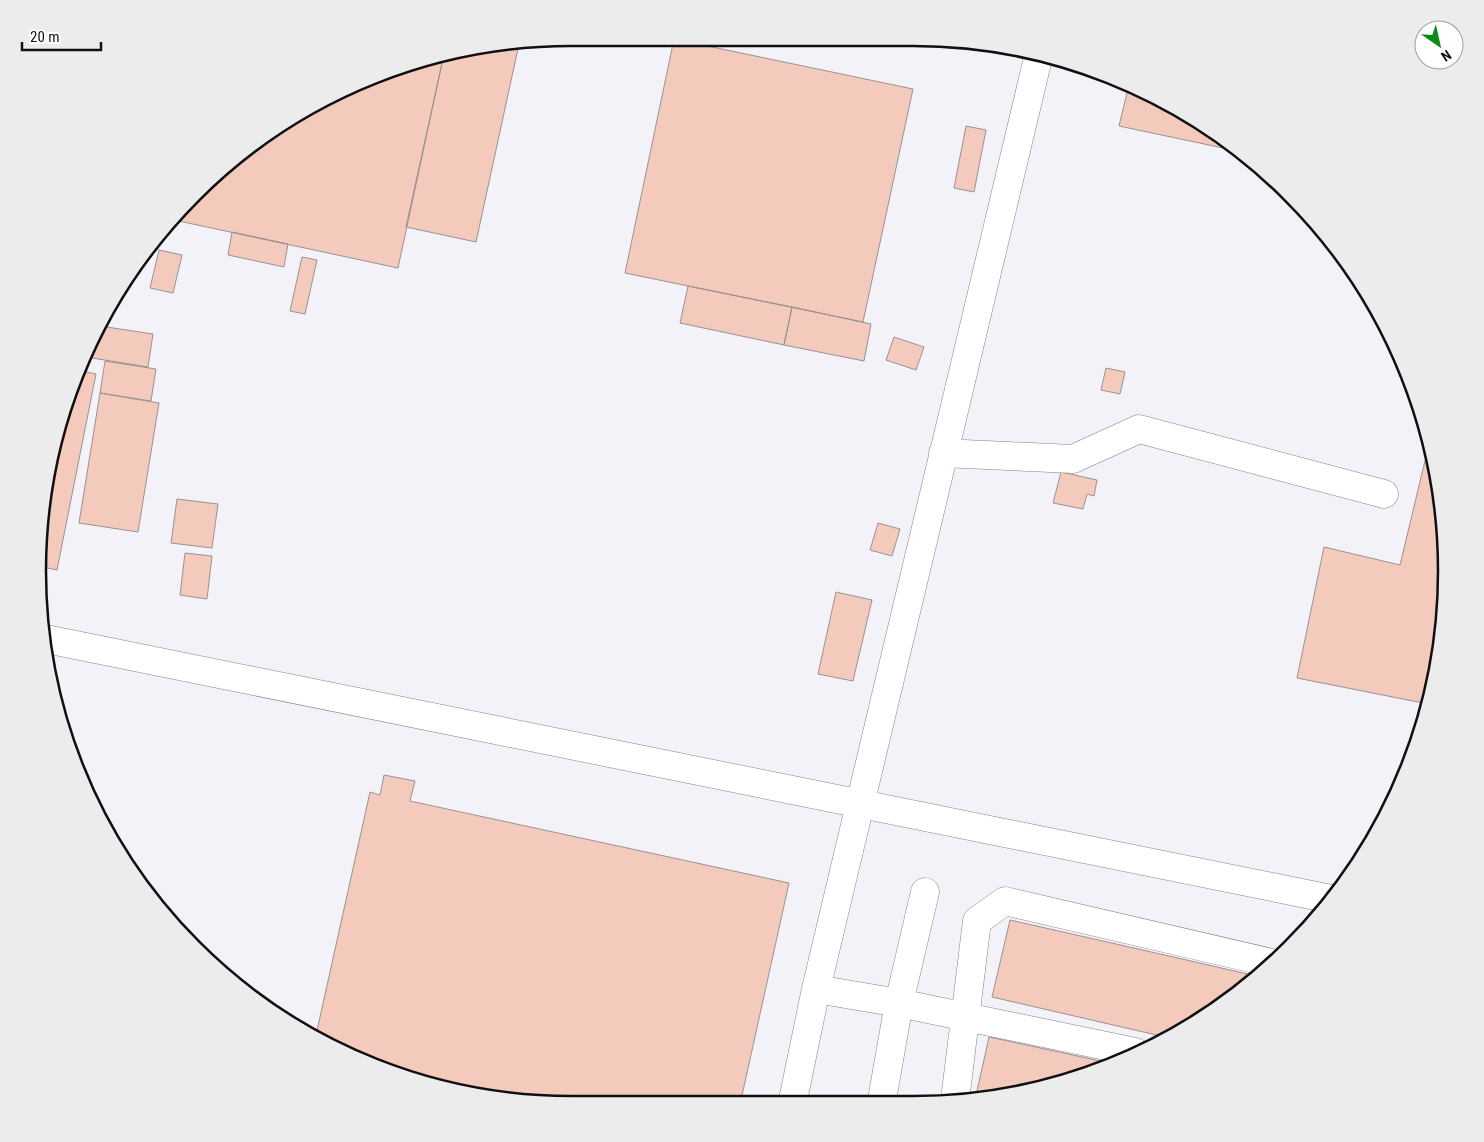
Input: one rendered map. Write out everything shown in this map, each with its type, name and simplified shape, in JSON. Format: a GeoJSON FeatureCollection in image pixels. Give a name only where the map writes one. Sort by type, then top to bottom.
{"type":"FeatureCollection","features":[{"type":"Feature","properties":{"kind":"street"},"geometry":{"type":"LineString","coordinates":[[793,1096],[816,990],[1037,61]]}},
{"type":"Feature","properties":{"kind":"street"},"geometry":{"type":"LineString","coordinates":[[944,453],[1073,459],[1139,429],[1384,494]]}},
{"type":"Feature","properties":{"kind":"street"},"geometry":{"type":"LineString","coordinates":[[51,640],[1323,897]]}},
{"type":"Feature","properties":{"kind":"street"},"geometry":{"type":"LineString","coordinates":[[883,1096],[899,1003],[925,892]]}},
{"type":"Feature","properties":{"kind":"street"},"geometry":{"type":"LineString","coordinates":[[956,1094],[977,921],[1005,902],[1264,961]]}},
{"type":"Feature","properties":{"kind":"street"},"geometry":{"type":"LineString","coordinates":[[816,990],[899,1003],[1126,1050]]}},
{"type":"Feature","properties":{"kind":"building"},"geometry":{"type":"Polygon","coordinates":[[[673,46],[707,46],[913,89],[863,322],[625,273],[673,46]]]}},
{"type":"Feature","properties":{"kind":"building"},"geometry":{"type":"Polygon","coordinates":[[[518,49],[476,242],[406,227],[442,62],[469,56],[518,49]]]}},
{"type":"Feature","properties":{"kind":"building"},"geometry":{"type":"Polygon","coordinates":[[[442,62],[398,268],[180,221],[225,176],[279,135],[339,100],[370,86],[442,62]]]}},
{"type":"Feature","properties":{"kind":"building"},"geometry":{"type":"Polygon","coordinates":[[[1127,92],[1175,117],[1222,148],[1119,126],[1127,92]]]}},
{"type":"Feature","properties":{"kind":"building"},"geometry":{"type":"Polygon","coordinates":[[[966,126],[986,130],[974,192],[954,188],[966,126]]]}},
{"type":"Feature","properties":{"kind":"building"},"geometry":{"type":"Polygon","coordinates":[[[232,232],[288,244],[284,267],[228,255],[232,232]]]}},
{"type":"Feature","properties":{"kind":"building"},"geometry":{"type":"Polygon","coordinates":[[[159,250],[182,255],[173,293],[150,288],[159,250]]]}},
{"type":"Feature","properties":{"kind":"building"},"geometry":{"type":"Polygon","coordinates":[[[302,257],[317,260],[305,314],[290,311],[302,257]]]}},
{"type":"Feature","properties":{"kind":"building"},"geometry":{"type":"Polygon","coordinates":[[[688,286],[792,307],[784,345],[680,323],[688,286]]]}},
{"type":"Feature","properties":{"kind":"building"},"geometry":{"type":"Polygon","coordinates":[[[792,307],[871,324],[864,361],[784,345],[792,307]]]}},
{"type":"Feature","properties":{"kind":"building"},"geometry":{"type":"Polygon","coordinates":[[[107,327],[153,334],[148,367],[92,358],[107,327]]]}},
{"type":"Feature","properties":{"kind":"building"},"geometry":{"type":"Polygon","coordinates":[[[894,337],[924,347],[916,370],[886,360],[894,337]]]}},
{"type":"Feature","properties":{"kind":"building"},"geometry":{"type":"Polygon","coordinates":[[[105,361],[156,369],[151,401],[100,393],[105,361]]]}},
{"type":"Feature","properties":{"kind":"building"},"geometry":{"type":"Polygon","coordinates":[[[1106,368],[1125,372],[1120,394],[1101,390],[1106,368]]]}},
{"type":"Feature","properties":{"kind":"building"},"geometry":{"type":"Polygon","coordinates":[[[85,372],[96,374],[57,570],[46,568],[51,503],[64,435],[85,372]]]}},
{"type":"Feature","properties":{"kind":"building"},"geometry":{"type":"Polygon","coordinates":[[[100,393],[159,403],[138,532],[79,523],[100,393]]]}},
{"type":"Feature","properties":{"kind":"building"},"geometry":{"type":"Polygon","coordinates":[[[1426,458],[1437,537],[1438,571],[1433,639],[1421,703],[1297,678],[1324,547],[1400,565],[1426,458]]]}},
{"type":"Feature","properties":{"kind":"building"},"geometry":{"type":"Polygon","coordinates":[[[1061,472],[1097,480],[1094,496],[1087,494],[1083,509],[1053,503],[1061,472]]]}},
{"type":"Feature","properties":{"kind":"building"},"geometry":{"type":"Polygon","coordinates":[[[177,499],[218,504],[212,548],[171,543],[177,499]]]}},
{"type":"Feature","properties":{"kind":"building"},"geometry":{"type":"Polygon","coordinates":[[[878,523],[900,529],[892,556],[870,550],[878,523]]]}},
{"type":"Feature","properties":{"kind":"building"},"geometry":{"type":"Polygon","coordinates":[[[185,553],[212,556],[207,599],[180,595],[185,553]]]}},
{"type":"Feature","properties":{"kind":"building"},"geometry":{"type":"Polygon","coordinates":[[[836,592],[872,600],[853,681],[818,674],[836,592]]]}},
{"type":"Feature","properties":{"kind":"building"},"geometry":{"type":"Polygon","coordinates":[[[384,775],[415,781],[410,801],[789,883],[742,1096],[537,1095],[469,1086],[402,1068],[339,1042],[317,1030],[370,792],[380,795],[384,775]]]}},
{"type":"Feature","properties":{"kind":"building"},"geometry":{"type":"Polygon","coordinates":[[[1010,920],[1248,974],[1205,1007],[1157,1035],[992,997],[1010,920]]]}},
{"type":"Feature","properties":{"kind":"building"},"geometry":{"type":"Polygon","coordinates":[[[989,1037],[1101,1061],[1049,1078],[1015,1086],[977,1091],[989,1037]]]}}]}
